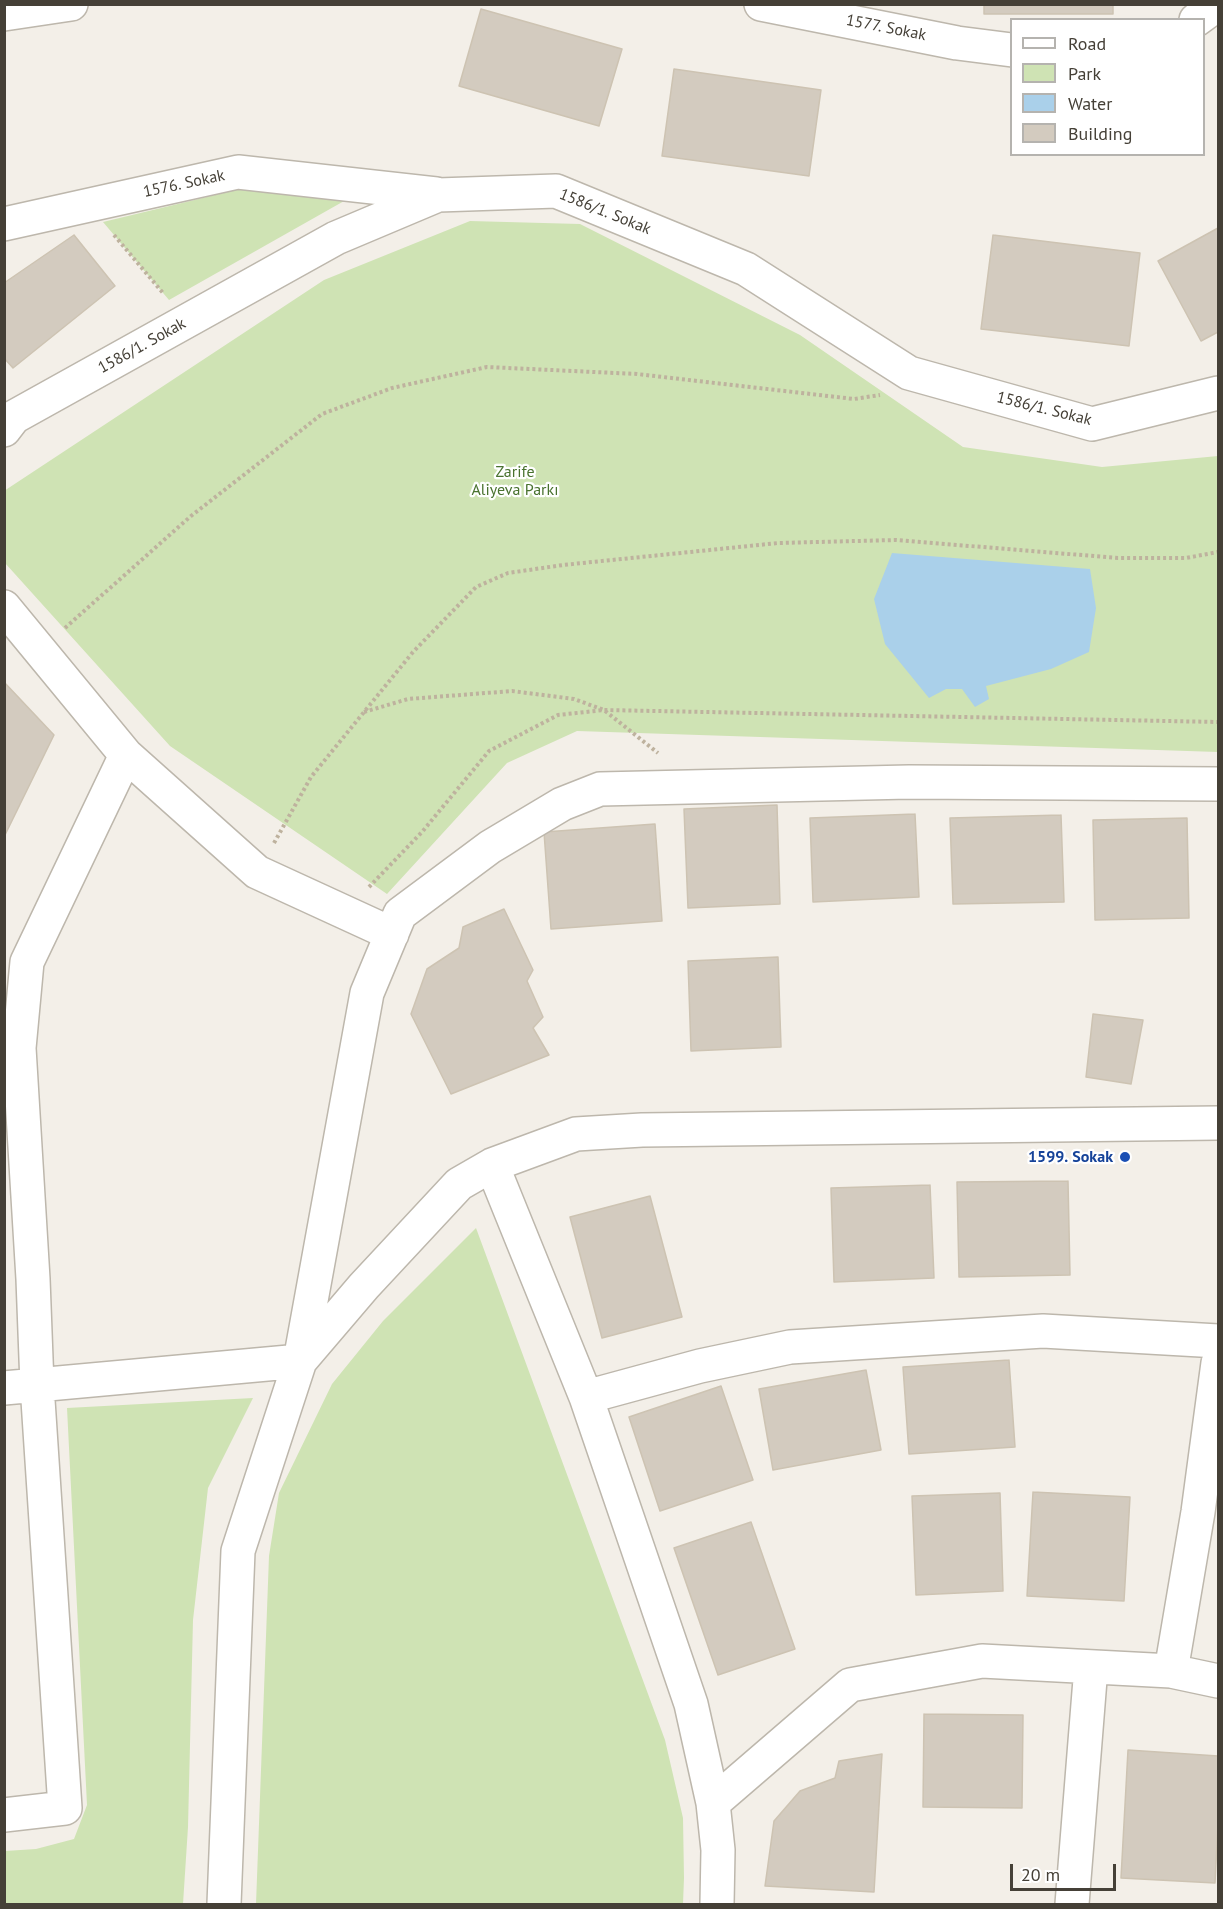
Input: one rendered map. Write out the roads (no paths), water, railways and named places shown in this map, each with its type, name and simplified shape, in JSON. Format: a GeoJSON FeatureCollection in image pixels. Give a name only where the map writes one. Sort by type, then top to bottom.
{"type":"FeatureCollection","features":[{"type":"Feature","properties":{"kind":"street"},"geometry":{"type":"LineString","coordinates":[[4,14],[71,4]]}},
{"type":"Feature","properties":{"kind":"street","name":"1577. Sokak"},"geometry":{"type":"LineString","coordinates":[[761,4],[957,43],[1010,50]]}},
{"type":"Feature","properties":{"kind":"street"},"geometry":{"type":"LineString","coordinates":[[1199,18],[1218,4]]}},
{"type":"Feature","properties":{"kind":"street","name":"1576. Sokak"},"geometry":{"type":"LineString","coordinates":[[4,224],[238,172],[438,195]]}},
{"type":"Feature","properties":{"kind":"street","name":"1586/1. Sokak"},"geometry":{"type":"LineString","coordinates":[[4,430],[14,417],[336,238],[438,195],[556,191],[746,269],[909,373],[1092,424],[1218,393]]}},
{"type":"Feature","properties":{"kind":"street"},"geometry":{"type":"LineString","coordinates":[[4,607],[126,755],[257,872],[396,924]]}},
{"type":"Feature","properties":{"kind":"street"},"geometry":{"type":"LineString","coordinates":[[4,1815],[65,1808],[19,1048],[27,963],[126,755]]}},
{"type":"Feature","properties":{"kind":"street"},"geometry":{"type":"LineString","coordinates":[[224,1905],[238,1551],[300,1362],[367,993],[396,924],[490,847],[562,804],[600,789],[909,782],[1218,784]]}},
{"type":"Feature","properties":{"kind":"street"},"geometry":{"type":"LineString","coordinates":[[4,1388],[300,1362],[364,1286],[459,1184],[492,1165],[576,1134],[631,1131],[1218,1123]]}},
{"type":"Feature","properties":{"kind":"street"},"geometry":{"type":"LineString","coordinates":[[492,1165],[586,1397],[691,1704],[713,1803],[718,1850],[717,1905]]}},
{"type":"Feature","properties":{"kind":"street"},"geometry":{"type":"LineString","coordinates":[[586,1397],[700,1366],[789,1347],[1043,1331],[1218,1341]]}},
{"type":"Feature","properties":{"kind":"street"},"geometry":{"type":"LineString","coordinates":[[1172,1671],[1198,1512],[1218,1363]]}},
{"type":"Feature","properties":{"kind":"street"},"geometry":{"type":"LineString","coordinates":[[713,1803],[850,1685],[982,1661],[1172,1671],[1218,1681]]}},
{"type":"Feature","properties":{"kind":"street"},"geometry":{"type":"LineString","coordinates":[[1072,1905],[1090,1666]]}},
{"type":"Feature","properties":{"kind":"water"},"geometry":{"type":"Polygon","coordinates":[[[892,553],[1090,569],[1096,608],[1089,652],[1051,669],[986,686],[989,699],[975,707],[962,689],[946,689],[929,698],[885,644],[874,599],[892,553]]]}},
{"type":"Feature","properties":{"kind":"place","name":"1599. Sokak"},"geometry":{"type":"Point","coordinates":[1125,1157]}},
{"type":"Feature","properties":{"kind":"park label","name":"Zarife Aliyeva Parkı"},"geometry":{"type":"Point","coordinates":[515,481]}}]}
